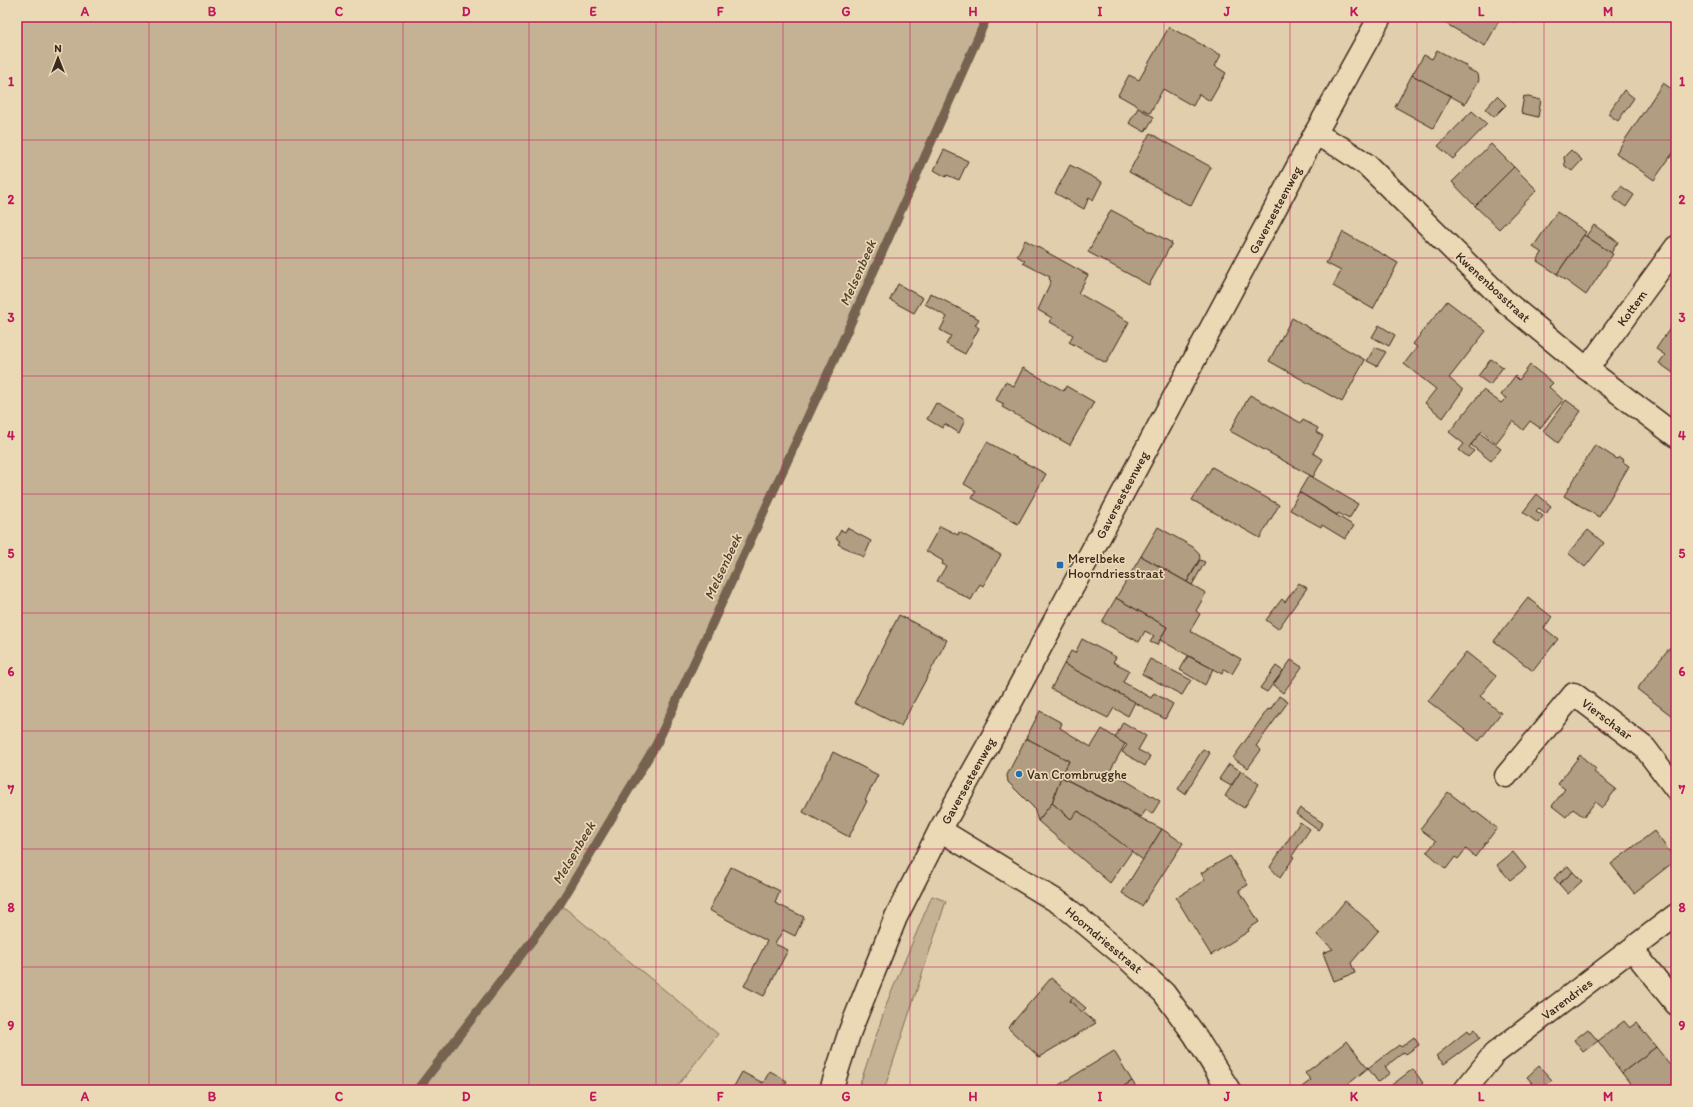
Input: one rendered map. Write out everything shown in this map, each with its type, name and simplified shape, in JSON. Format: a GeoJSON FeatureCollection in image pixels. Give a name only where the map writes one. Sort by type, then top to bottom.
{"type":"FeatureCollection","features":[{"type":"Feature","properties":{"kind":"street","name":"Gaversesteenweg"},"geometry":{"type":"LineString","coordinates":[[831,1090],[850,1031],[896,917],[940,830],[988,747],[1315,134],[1380,17]]}},
{"type":"Feature","properties":{"kind":"street","name":"Kwenenbosstraat"},"geometry":{"type":"LineString","coordinates":[[1315,134],[1340,147],[1367,165],[1506,302],[1587,369],[1676,436]]}},
{"type":"Feature","properties":{"kind":"street","name":"Kottem"},"geometry":{"type":"LineString","coordinates":[[1587,369],[1676,247]]}},
{"type":"Feature","properties":{"kind":"street","name":"Vierschaar"},"geometry":{"type":"LineString","coordinates":[[1506,776],[1574,694],[1645,748],[1676,789]]}},
{"type":"Feature","properties":{"kind":"street","name":"Hoorndriesstraat"},"geometry":{"type":"LineString","coordinates":[[940,830],[1063,906],[1129,960],[1164,993],[1194,1034],[1229,1090]]}},
{"type":"Feature","properties":{"kind":"street","name":"Varendries"},"geometry":{"type":"LineString","coordinates":[[1465,1090],[1494,1054],[1676,915]]}},
{"type":"Feature","properties":{"kind":"street"},"geometry":{"type":"LineString","coordinates":[[1632,949],[1676,1004]]}},
{"type":"Feature","properties":{"kind":"shaded area"},"geometry":{"type":"Polygon","coordinates":[[[17,17],[987,17],[840,347],[657,743],[560,904],[718,1034],[674,1090],[17,1090],[17,17]]]}},
{"type":"Feature","properties":{"kind":"shaded area"},"geometry":{"type":"Polygon","coordinates":[[[932,896],[946,901],[884,1090],[858,1090],[888,1000],[932,896]]]}},
{"type":"Feature","properties":{"kind":"building"},"geometry":{"type":"Polygon","coordinates":[[[1443,17],[1501,17],[1485,46],[1441,21],[1443,17]]]}},
{"type":"Feature","properties":{"kind":"building"},"geometry":{"type":"Polygon","coordinates":[[[1505,17],[1517,17],[1514,22],[1505,17]]]}},
{"type":"Feature","properties":{"kind":"building"},"geometry":{"type":"Polygon","coordinates":[[[1169,27],[1221,55],[1215,66],[1226,73],[1210,101],[1199,94],[1193,106],[1163,89],[1150,113],[1118,95],[1129,75],[1139,80],[1169,27]]]}},
{"type":"Feature","properties":{"kind":"building"},"geometry":{"type":"Polygon","coordinates":[[[1437,50],[1467,66],[1466,68],[1478,74],[1479,80],[1465,104],[1412,75],[1424,55],[1432,59],[1437,50]]]}},
{"type":"Feature","properties":{"kind":"building"},"geometry":{"type":"Polygon","coordinates":[[[1412,75],[1451,96],[1433,128],[1395,107],[1412,75]]]}},
{"type":"Feature","properties":{"kind":"building"},"geometry":{"type":"Polygon","coordinates":[[[1663,83],[1676,92],[1676,150],[1654,180],[1616,153],[1663,83]]]}},
{"type":"Feature","properties":{"kind":"building"},"geometry":{"type":"Polygon","coordinates":[[[1624,90],[1634,98],[1618,121],[1608,114],[1624,90]]]}},
{"type":"Feature","properties":{"kind":"building"},"geometry":{"type":"Polygon","coordinates":[[[1497,96],[1506,105],[1494,117],[1485,109],[1497,96]]]}},
{"type":"Feature","properties":{"kind":"building"},"geometry":{"type":"Polygon","coordinates":[[[1524,96],[1541,100],[1538,117],[1521,113],[1524,96]]]}},
{"type":"Feature","properties":{"kind":"building"},"geometry":{"type":"Polygon","coordinates":[[[1138,108],[1154,117],[1145,132],[1129,123],[1138,108]]]}},
{"type":"Feature","properties":{"kind":"building"},"geometry":{"type":"Polygon","coordinates":[[[1472,111],[1487,124],[1453,159],[1438,146],[1472,111]]]}},
{"type":"Feature","properties":{"kind":"building"},"geometry":{"type":"Polygon","coordinates":[[[1150,133],[1211,167],[1191,206],[1129,172],[1150,133]]]}},
{"type":"Feature","properties":{"kind":"building"},"geometry":{"type":"Polygon","coordinates":[[[1491,144],[1514,167],[1475,206],[1452,182],[1491,144]]]}},
{"type":"Feature","properties":{"kind":"building"},"geometry":{"type":"Polygon","coordinates":[[[944,150],[968,161],[959,180],[947,175],[946,177],[934,170],[944,150]]]}},
{"type":"Feature","properties":{"kind":"building"},"geometry":{"type":"Polygon","coordinates":[[[1571,150],[1582,160],[1572,171],[1565,166],[1564,157],[1571,150]]]}},
{"type":"Feature","properties":{"kind":"building"},"geometry":{"type":"Polygon","coordinates":[[[1070,165],[1102,182],[1093,200],[1089,197],[1084,209],[1055,193],[1070,165]]]}},
{"type":"Feature","properties":{"kind":"building"},"geometry":{"type":"Polygon","coordinates":[[[1514,167],[1537,190],[1499,229],[1475,206],[1514,167]]]}},
{"type":"Feature","properties":{"kind":"building"},"geometry":{"type":"Polygon","coordinates":[[[1621,186],[1634,195],[1626,207],[1613,198],[1621,186]]]}},
{"type":"Feature","properties":{"kind":"building"},"geometry":{"type":"Polygon","coordinates":[[[1111,210],[1172,243],[1149,285],[1088,252],[1111,210]]]}},
{"type":"Feature","properties":{"kind":"building"},"geometry":{"type":"Polygon","coordinates":[[[1557,212],[1586,232],[1557,274],[1537,261],[1542,253],[1533,247],[1557,212]]]}},
{"type":"Feature","properties":{"kind":"building"},"geometry":{"type":"Polygon","coordinates":[[[1594,225],[1618,242],[1611,253],[1586,236],[1594,225]]]}},
{"type":"Feature","properties":{"kind":"building"},"geometry":{"type":"Polygon","coordinates":[[[1343,232],[1398,263],[1373,309],[1333,286],[1341,271],[1326,263],[1343,232]]]}},
{"type":"Feature","properties":{"kind":"building"},"geometry":{"type":"Polygon","coordinates":[[[1584,235],[1613,254],[1586,295],[1557,274],[1584,235]]]}},
{"type":"Feature","properties":{"kind":"building"},"geometry":{"type":"Polygon","coordinates":[[[1025,240],[1088,275],[1078,293],[1129,322],[1106,363],[1069,342],[1073,335],[1050,322],[1052,318],[1038,310],[1051,281],[1049,279],[1050,277],[1023,263],[1025,261],[1017,256],[1025,240]]]}},
{"type":"Feature","properties":{"kind":"building"},"geometry":{"type":"Polygon","coordinates":[[[898,284],[923,298],[914,313],[890,300],[898,284]]]}},
{"type":"Feature","properties":{"kind":"building"},"geometry":{"type":"Polygon","coordinates":[[[930,293],[979,319],[975,325],[979,328],[965,354],[946,344],[951,336],[940,330],[947,317],[925,304],[930,293]]]}},
{"type":"Feature","properties":{"kind":"building"},"geometry":{"type":"Polygon","coordinates":[[[1447,301],[1486,331],[1449,378],[1463,390],[1443,418],[1425,403],[1436,389],[1404,364],[1417,347],[1413,344],[1447,301]]]}},
{"type":"Feature","properties":{"kind":"building"},"geometry":{"type":"Polygon","coordinates":[[[1292,318],[1365,360],[1342,402],[1269,361],[1292,318]]]}},
{"type":"Feature","properties":{"kind":"building"},"geometry":{"type":"Polygon","coordinates":[[[1675,321],[1676,375],[1659,363],[1665,355],[1656,349],[1675,321]]]}},
{"type":"Feature","properties":{"kind":"building"},"geometry":{"type":"Polygon","coordinates":[[[1379,325],[1395,335],[1389,346],[1372,337],[1379,325]]]}},
{"type":"Feature","properties":{"kind":"building"},"geometry":{"type":"Polygon","coordinates":[[[1375,347],[1386,352],[1377,366],[1367,361],[1375,347]]]}},
{"type":"Feature","properties":{"kind":"building"},"geometry":{"type":"Polygon","coordinates":[[[1491,359],[1503,367],[1490,385],[1478,376],[1491,359]]]}},
{"type":"Feature","properties":{"kind":"building"},"geometry":{"type":"Polygon","coordinates":[[[1530,365],[1553,383],[1549,387],[1563,400],[1540,428],[1530,421],[1523,430],[1513,421],[1496,443],[1482,431],[1469,447],[1474,451],[1468,457],[1459,450],[1464,444],[1449,432],[1483,390],[1501,403],[1506,398],[1501,395],[1515,376],[1519,380],[1530,365]]]}},
{"type":"Feature","properties":{"kind":"building"},"geometry":{"type":"Polygon","coordinates":[[[1023,368],[1064,391],[1066,386],[1094,402],[1070,445],[1002,407],[1004,404],[996,400],[1005,382],[1014,386],[1023,368]]]}},
{"type":"Feature","properties":{"kind":"building"},"geometry":{"type":"Polygon","coordinates":[[[1250,395],[1301,423],[1303,420],[1318,428],[1316,432],[1323,436],[1313,453],[1323,459],[1313,477],[1230,431],[1250,395]]]}},
{"type":"Feature","properties":{"kind":"building"},"geometry":{"type":"Polygon","coordinates":[[[1566,400],[1581,411],[1558,443],[1543,431],[1566,400]]]}},
{"type":"Feature","properties":{"kind":"building"},"geometry":{"type":"Polygon","coordinates":[[[936,403],[965,420],[959,433],[945,424],[942,428],[927,419],[936,403]]]}},
{"type":"Feature","properties":{"kind":"building"},"geometry":{"type":"Polygon","coordinates":[[[1480,433],[1501,449],[1491,461],[1471,445],[1480,433]]]}},
{"type":"Feature","properties":{"kind":"building"},"geometry":{"type":"Polygon","coordinates":[[[987,442],[1046,474],[1018,524],[972,498],[976,491],[964,484],[987,442]]]}},
{"type":"Feature","properties":{"kind":"building"},"geometry":{"type":"Polygon","coordinates":[[[1595,445],[1617,459],[1619,457],[1624,460],[1623,462],[1629,466],[1599,517],[1564,496],[1595,445]]]}},
{"type":"Feature","properties":{"kind":"building"},"geometry":{"type":"Polygon","coordinates":[[[1212,467],[1279,505],[1260,538],[1192,500],[1212,467]]]}},
{"type":"Feature","properties":{"kind":"building"},"geometry":{"type":"Polygon","coordinates":[[[1309,475],[1358,504],[1349,519],[1338,513],[1337,515],[1299,492],[1309,475]]]}},
{"type":"Feature","properties":{"kind":"building"},"geometry":{"type":"Polygon","coordinates":[[[1299,492],[1354,526],[1345,539],[1322,525],[1321,527],[1290,510],[1299,492]]]}},
{"type":"Feature","properties":{"kind":"building"},"geometry":{"type":"Polygon","coordinates":[[[1537,494],[1551,506],[1546,514],[1539,508],[1536,511],[1543,516],[1538,523],[1523,512],[1537,494]]]}},
{"type":"Feature","properties":{"kind":"building"},"geometry":{"type":"Polygon","coordinates":[[[940,526],[958,535],[959,532],[1001,555],[983,586],[980,584],[971,600],[937,581],[946,566],[942,564],[943,561],[926,551],[940,526]]]}},
{"type":"Feature","properties":{"kind":"building"},"geometry":{"type":"Polygon","coordinates":[[[1158,527],[1193,547],[1199,553],[1200,558],[1187,582],[1141,556],[1158,527]]]}},
{"type":"Feature","properties":{"kind":"building"},"geometry":{"type":"Polygon","coordinates":[[[847,528],[871,541],[864,557],[838,544],[840,541],[836,539],[841,530],[845,532],[847,528]]]}},
{"type":"Feature","properties":{"kind":"building"},"geometry":{"type":"Polygon","coordinates":[[[1588,530],[1604,543],[1585,567],[1568,553],[1588,530]]]}},
{"type":"Feature","properties":{"kind":"building"},"geometry":{"type":"Polygon","coordinates":[[[1141,556],[1206,593],[1196,611],[1200,614],[1190,631],[1241,659],[1232,674],[1224,669],[1222,674],[1160,640],[1167,627],[1116,598],[1141,556]]]}},
{"type":"Feature","properties":{"kind":"building"},"geometry":{"type":"Polygon","coordinates":[[[1200,560],[1205,562],[1192,585],[1187,582],[1200,560]]]}},
{"type":"Feature","properties":{"kind":"building"},"geometry":{"type":"Polygon","coordinates":[[[1299,583],[1307,588],[1278,629],[1266,620],[1282,599],[1285,602],[1299,583]]]}},
{"type":"Feature","properties":{"kind":"building"},"geometry":{"type":"Polygon","coordinates":[[[1116,598],[1167,627],[1157,645],[1150,642],[1154,636],[1145,631],[1139,642],[1102,622],[1116,598]]]}},
{"type":"Feature","properties":{"kind":"building"},"geometry":{"type":"Polygon","coordinates":[[[1528,598],[1552,617],[1544,628],[1558,639],[1533,671],[1494,641],[1528,598]]]}},
{"type":"Feature","properties":{"kind":"building"},"geometry":{"type":"Polygon","coordinates":[[[899,615],[947,640],[901,726],[854,703],[899,615]]]}},
{"type":"Feature","properties":{"kind":"building"},"geometry":{"type":"Polygon","coordinates":[[[1082,639],[1116,657],[1113,662],[1129,670],[1123,682],[1151,698],[1154,693],[1173,704],[1165,719],[1064,664],[1071,651],[1075,653],[1082,639]]]}},
{"type":"Feature","properties":{"kind":"building"},"geometry":{"type":"Polygon","coordinates":[[[1670,647],[1676,652],[1676,710],[1672,716],[1637,689],[1670,647]]]}},
{"type":"Feature","properties":{"kind":"building"},"geometry":{"type":"Polygon","coordinates":[[[1466,652],[1496,676],[1480,696],[1501,713],[1479,741],[1428,701],[1466,652]]]}},
{"type":"Feature","properties":{"kind":"building"},"geometry":{"type":"Polygon","coordinates":[[[1188,656],[1213,669],[1205,685],[1180,670],[1188,656]]]}},
{"type":"Feature","properties":{"kind":"building"},"geometry":{"type":"Polygon","coordinates":[[[1150,659],[1191,680],[1182,695],[1142,674],[1150,659]]]}},
{"type":"Feature","properties":{"kind":"building"},"geometry":{"type":"Polygon","coordinates":[[[1291,660],[1302,667],[1283,693],[1273,685],[1291,660]]]}},
{"type":"Feature","properties":{"kind":"building"},"geometry":{"type":"Polygon","coordinates":[[[1064,664],[1135,702],[1128,716],[1114,708],[1108,718],[1051,689],[1064,664]]]}},
{"type":"Feature","properties":{"kind":"building"},"geometry":{"type":"Polygon","coordinates":[[[1276,666],[1283,671],[1267,692],[1260,688],[1276,666]]]}},
{"type":"Feature","properties":{"kind":"building"},"geometry":{"type":"Polygon","coordinates":[[[1279,696],[1288,702],[1256,746],[1261,750],[1248,768],[1233,758],[1279,696]]]}},
{"type":"Feature","properties":{"kind":"building"},"geometry":{"type":"Polygon","coordinates":[[[1040,711],[1062,723],[1060,728],[1091,747],[1102,729],[1125,744],[1110,771],[1160,801],[1152,814],[1146,810],[1141,817],[1061,777],[1069,761],[1026,738],[1040,711]]]}},
{"type":"Feature","properties":{"kind":"building"},"geometry":{"type":"Polygon","coordinates":[[[1123,722],[1146,736],[1138,750],[1150,756],[1145,766],[1122,752],[1127,745],[1115,738],[1123,722]]]}},
{"type":"Feature","properties":{"kind":"building"},"geometry":{"type":"Polygon","coordinates":[[[1026,738],[1069,761],[1061,777],[1052,803],[1038,821],[1034,808],[1008,782],[1007,775],[1026,738]]]}},
{"type":"Feature","properties":{"kind":"building"},"geometry":{"type":"Polygon","coordinates":[[[1203,749],[1210,753],[1185,794],[1178,789],[1203,749]]]}},
{"type":"Feature","properties":{"kind":"building"},"geometry":{"type":"Polygon","coordinates":[[[833,752],[878,775],[849,837],[803,812],[833,752]]]}},
{"type":"Feature","properties":{"kind":"building"},"geometry":{"type":"Polygon","coordinates":[[[1580,755],[1596,769],[1594,772],[1616,789],[1602,808],[1595,802],[1584,817],[1573,809],[1566,817],[1552,806],[1565,789],[1558,784],[1580,755]]]}},
{"type":"Feature","properties":{"kind":"building"},"geometry":{"type":"Polygon","coordinates":[[[1229,764],[1241,771],[1231,786],[1219,779],[1229,764]]]}},
{"type":"Feature","properties":{"kind":"building"},"geometry":{"type":"Polygon","coordinates":[[[1241,771],[1259,784],[1244,808],[1225,796],[1241,771]]]}},
{"type":"Feature","properties":{"kind":"building"},"geometry":{"type":"Polygon","coordinates":[[[1061,777],[1162,829],[1143,860],[1078,811],[1071,819],[1052,803],[1061,777]]]}},
{"type":"Feature","properties":{"kind":"building"},"geometry":{"type":"Polygon","coordinates":[[[1448,792],[1497,828],[1475,857],[1466,849],[1458,859],[1455,857],[1446,869],[1427,852],[1436,841],[1420,829],[1448,792]]]}},
{"type":"Feature","properties":{"kind":"building"},"geometry":{"type":"Polygon","coordinates":[[[1052,803],[1071,819],[1078,811],[1132,851],[1110,883],[1038,821],[1052,803]]]}},
{"type":"Feature","properties":{"kind":"building"},"geometry":{"type":"Polygon","coordinates":[[[1300,808],[1323,823],[1318,830],[1296,814],[1300,808]]]}},
{"type":"Feature","properties":{"kind":"building"},"geometry":{"type":"Polygon","coordinates":[[[1300,822],[1310,829],[1292,856],[1294,857],[1280,878],[1270,867],[1300,822]]]}},
{"type":"Feature","properties":{"kind":"building"},"geometry":{"type":"Polygon","coordinates":[[[1162,829],[1183,843],[1142,906],[1122,893],[1162,829]]]}},
{"type":"Feature","properties":{"kind":"building"},"geometry":{"type":"Polygon","coordinates":[[[1654,831],[1676,860],[1634,893],[1611,864],[1654,831]]]}},
{"type":"Feature","properties":{"kind":"building"},"geometry":{"type":"Polygon","coordinates":[[[1513,852],[1526,868],[1510,880],[1497,865],[1513,852]]]}},
{"type":"Feature","properties":{"kind":"building"},"geometry":{"type":"Polygon","coordinates":[[[1230,856],[1248,885],[1239,890],[1259,922],[1248,929],[1249,931],[1211,955],[1176,898],[1205,880],[1201,873],[1230,856]]]}},
{"type":"Feature","properties":{"kind":"building"},"geometry":{"type":"Polygon","coordinates":[[[1568,866],[1573,872],[1559,884],[1554,878],[1568,866]]]}},
{"type":"Feature","properties":{"kind":"building"},"geometry":{"type":"Polygon","coordinates":[[[731,867],[780,891],[775,903],[804,917],[795,936],[783,930],[775,944],[788,950],[764,996],[744,986],[767,941],[709,910],[731,867]]]}},
{"type":"Feature","properties":{"kind":"building"},"geometry":{"type":"Polygon","coordinates":[[[1573,872],[1582,881],[1568,894],[1559,884],[1573,872]]]}},
{"type":"Feature","properties":{"kind":"building"},"geometry":{"type":"Polygon","coordinates":[[[1345,901],[1379,930],[1351,963],[1355,973],[1334,981],[1323,953],[1333,949],[1317,935],[1345,901]]]}},
{"type":"Feature","properties":{"kind":"building"},"geometry":{"type":"Polygon","coordinates":[[[1051,978],[1073,997],[1070,1001],[1096,1023],[1039,1057],[1008,1028],[1051,978]]]}},
{"type":"Feature","properties":{"kind":"building"},"geometry":{"type":"Polygon","coordinates":[[[1073,997],[1086,1008],[1082,1012],[1070,1001],[1073,997]]]}},
{"type":"Feature","properties":{"kind":"building"},"geometry":{"type":"Polygon","coordinates":[[[1624,1021],[1630,1028],[1637,1023],[1656,1047],[1622,1073],[1598,1041],[1624,1021]]]}},
{"type":"Feature","properties":{"kind":"building"},"geometry":{"type":"Polygon","coordinates":[[[1475,1029],[1480,1038],[1444,1064],[1436,1056],[1468,1030],[1470,1033],[1475,1029]]]}},
{"type":"Feature","properties":{"kind":"building"},"geometry":{"type":"Polygon","coordinates":[[[1588,1029],[1598,1041],[1583,1052],[1574,1040],[1588,1029]]]}},
{"type":"Feature","properties":{"kind":"building"},"geometry":{"type":"Polygon","coordinates":[[[1414,1037],[1419,1045],[1406,1054],[1404,1052],[1385,1067],[1390,1073],[1378,1082],[1368,1068],[1399,1045],[1401,1047],[1414,1037]]]}},
{"type":"Feature","properties":{"kind":"building"},"geometry":{"type":"Polygon","coordinates":[[[1347,1041],[1368,1068],[1341,1090],[1298,1090],[1311,1080],[1305,1073],[1347,1041]]]}},
{"type":"Feature","properties":{"kind":"building"},"geometry":{"type":"Polygon","coordinates":[[[1656,1047],[1676,1072],[1676,1081],[1665,1090],[1635,1090],[1622,1073],[1656,1047]]]}},
{"type":"Feature","properties":{"kind":"building"},"geometry":{"type":"Polygon","coordinates":[[[1114,1051],[1132,1081],[1118,1090],[1055,1090],[1054,1088],[1114,1051]]]}},
{"type":"Feature","properties":{"kind":"building"},"geometry":{"type":"Polygon","coordinates":[[[1539,1066],[1552,1080],[1538,1090],[1527,1077],[1539,1066]]]}},
{"type":"Feature","properties":{"kind":"building"},"geometry":{"type":"Polygon","coordinates":[[[1413,1069],[1423,1083],[1413,1090],[1385,1090],[1413,1069]]]}},
{"type":"Feature","properties":{"kind":"building"},"geometry":{"type":"Polygon","coordinates":[[[770,1071],[787,1081],[782,1090],[732,1090],[742,1072],[763,1083],[770,1071]]]}},
{"type":"Feature","properties":{"kind":"building"},"geometry":{"type":"Polygon","coordinates":[[[1132,1081],[1138,1090],[1118,1090],[1132,1081]]]}},
{"type":"Feature","properties":{"kind":"waterway","name":"Melsenbeek"},"geometry":{"type":"LineString","coordinates":[[417,1090],[560,904],[657,743],[840,347],[987,17]]}},
{"type":"Feature","properties":{"kind":"place","name":"Merelbeke Hoorndriesstraat"},"geometry":{"type":"Point","coordinates":[1060,565]}},
{"type":"Feature","properties":{"kind":"place","name":"Van Crombrugghe"},"geometry":{"type":"Point","coordinates":[1019,774]}}]}
